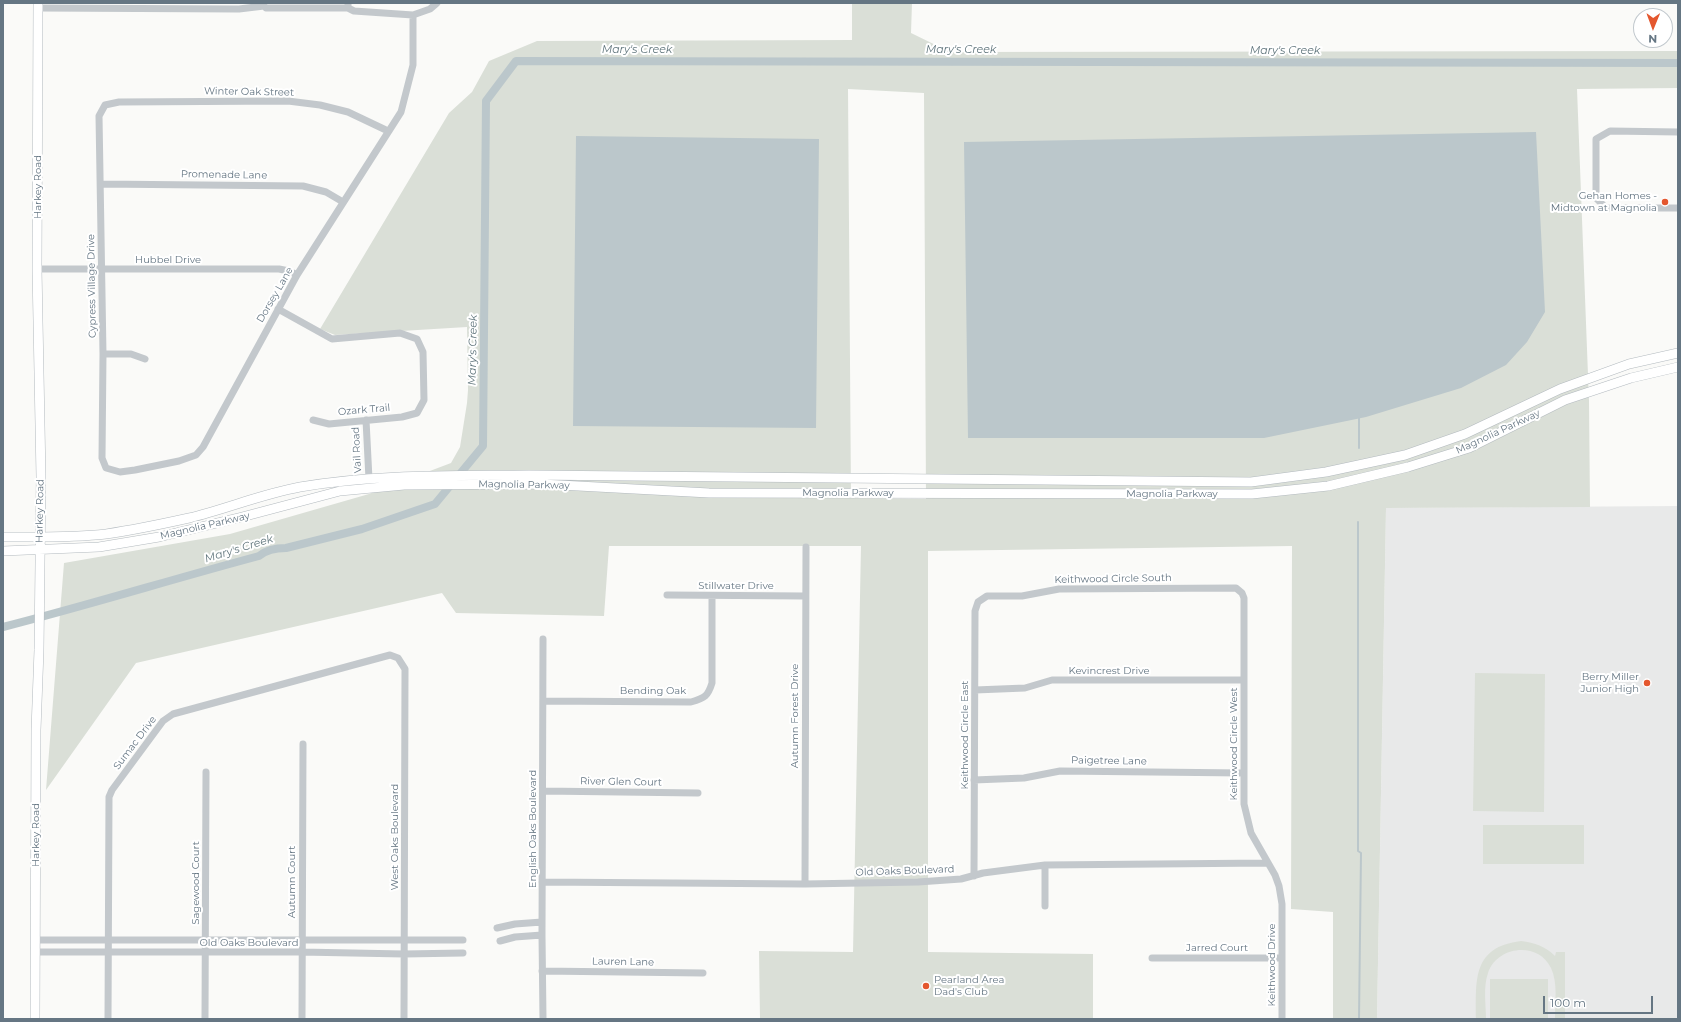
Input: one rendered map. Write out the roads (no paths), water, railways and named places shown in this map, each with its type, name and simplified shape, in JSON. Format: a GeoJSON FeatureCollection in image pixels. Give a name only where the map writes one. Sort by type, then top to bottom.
{"type":"FeatureCollection","features":[{"type":"Feature","properties":{"kind":"street"},"geometry":{"type":"LineString","coordinates":[[38,6],[239,9],[263,5],[266,8],[348,5],[354,11],[413,14],[430,9],[437,3]]}},
{"type":"Feature","properties":{"kind":"street","name":"Harkey Road"},"geometry":{"type":"LineString","coordinates":[[35,1019],[36,730],[39,650],[40,536],[37,269],[38,6]]}},
{"type":"Feature","properties":{"kind":"street","name":"Dorsey Lane"},"geometry":{"type":"LineString","coordinates":[[106,468],[120,472],[179,461],[196,455],[203,447],[297,275],[401,112],[412,65],[413,14]]}},
{"type":"Feature","properties":{"kind":"street","name":"Winter Oak Street"},"geometry":{"type":"LineString","coordinates":[[105,105],[119,102],[288,101],[320,105],[348,112],[388,131]]}},
{"type":"Feature","properties":{"kind":"street","name":"Cypress Village Drive"},"geometry":{"type":"LineString","coordinates":[[105,105],[99,116],[103,354],[102,458],[106,468]]}},
{"type":"Feature","properties":{"kind":"street"},"geometry":{"type":"LineString","coordinates":[[1678,132],[1610,131],[1596,139],[1596,198],[1606,208],[1678,208]]}},
{"type":"Feature","properties":{"kind":"street","name":"Promenade Lane"},"geometry":{"type":"LineString","coordinates":[[101,184],[303,186],[326,192],[343,202]]}},
{"type":"Feature","properties":{"kind":"street","name":"Hubbel Drive"},"geometry":{"type":"LineString","coordinates":[[37,269],[279,269],[289,271],[297,275]]}},
{"type":"Feature","properties":{"kind":"street","name":"Ozark Trail"},"geometry":{"type":"LineString","coordinates":[[278,309],[332,339],[400,333],[417,339],[423,352],[424,400],[418,413],[402,417],[329,424],[313,420]]}},
{"type":"Feature","properties":{"kind":"street","name":"Magnolia Parkway"},"geometry":{"type":"LineString","coordinates":[[3,537],[107,534],[190,518],[253,498],[299,487],[369,479],[419,476],[510,475],[806,477],[1251,482],[1326,472],[1405,455],[1464,434],[1560,389],[1629,364],[1678,353]]}},
{"type":"Feature","properties":{"kind":"street"},"geometry":{"type":"LineString","coordinates":[[103,354],[131,354],[145,359]]}},
{"type":"Feature","properties":{"kind":"street","name":"Magnolia Parkway"},"geometry":{"type":"LineString","coordinates":[[3,551],[99,547],[159,537],[340,491],[421,485],[540,484],[709,493],[1252,494],[1328,486],[1408,467],[1469,448],[1565,400],[1631,378],[1678,367]]}},
{"type":"Feature","properties":{"kind":"street","name":"Vail Road"},"geometry":{"type":"LineString","coordinates":[[366,420],[369,479]]}},
{"type":"Feature","properties":{"kind":"street"},"geometry":{"type":"LineString","coordinates":[[1424,449],[1428,461]]}},
{"type":"Feature","properties":{"kind":"street"},"geometry":{"type":"LineString","coordinates":[[805,493],[806,477]]}},
{"type":"Feature","properties":{"kind":"street"},"geometry":{"type":"LineString","coordinates":[[943,493],[944,478]]}},
{"type":"Feature","properties":{"kind":"street"},"geometry":{"type":"LineString","coordinates":[[1265,480],[1267,492]]}},
{"type":"Feature","properties":{"kind":"street","name":"Autumn Forest Drive"},"geometry":{"type":"LineString","coordinates":[[805,884],[806,548]]}},
{"type":"Feature","properties":{"kind":"street","name":"Keithwood Circle South"},"geometry":{"type":"LineString","coordinates":[[984,597],[1022,596],[1059,589],[1232,587],[1236,588],[1242,593]]}},
{"type":"Feature","properties":{"kind":"street","name":"Keithwood Circle West"},"geometry":{"type":"LineString","coordinates":[[1242,593],[1244,598],[1244,804],[1246,819],[1251,833],[1275,875],[1279,886],[1283,911]]}},
{"type":"Feature","properties":{"kind":"street","name":"Stillwater Drive"},"geometry":{"type":"LineString","coordinates":[[667,595],[805,596]]}},
{"type":"Feature","properties":{"kind":"street","name":"Bending Oak"},"geometry":{"type":"LineString","coordinates":[[543,701],[691,702],[702,699],[709,693],[712,683],[712,596]]}},
{"type":"Feature","properties":{"kind":"street","name":"Keithwood Circle East"},"geometry":{"type":"LineString","coordinates":[[974,876],[975,611],[978,602],[984,597]]}},
{"type":"Feature","properties":{"kind":"street","name":"English Oaks Boulevard"},"geometry":{"type":"LineString","coordinates":[[543,639],[543,1019]]}},
{"type":"Feature","properties":{"kind":"street","name":"Sumac Drive"},"geometry":{"type":"LineString","coordinates":[[108,1019],[109,797],[112,790],[163,721],[173,714],[385,656],[390,655],[398,658]]}},
{"type":"Feature","properties":{"kind":"street","name":"West Oaks Boulevard"},"geometry":{"type":"LineString","coordinates":[[398,658],[405,669],[404,1019]]}},
{"type":"Feature","properties":{"kind":"street","name":"Kevincrest Drive"},"geometry":{"type":"LineString","coordinates":[[975,690],[1025,688],[1052,680],[1244,680]]}},
{"type":"Feature","properties":{"kind":"street","name":"Autumn Court"},"geometry":{"type":"LineString","coordinates":[[302,1019],[301,952],[303,744]]}},
{"type":"Feature","properties":{"kind":"street","name":"Paigetree Lane"},"geometry":{"type":"LineString","coordinates":[[974,780],[1024,778],[1060,771],[1243,773]]}},
{"type":"Feature","properties":{"kind":"street","name":"Sagewood Court"},"geometry":{"type":"LineString","coordinates":[[205,1019],[206,772]]}},
{"type":"Feature","properties":{"kind":"street","name":"River Glen Court"},"geometry":{"type":"LineString","coordinates":[[543,791],[698,793]]}},
{"type":"Feature","properties":{"kind":"street","name":"Old Oaks Boulevard"},"geometry":{"type":"LineString","coordinates":[[542,882],[805,884],[937,882],[974,876],[983,873],[1045,865],[1268,863]]}},
{"type":"Feature","properties":{"kind":"street"},"geometry":{"type":"LineString","coordinates":[[1044,906],[1045,865]]}},
{"type":"Feature","properties":{"kind":"street","name":"Keithwood Drive"},"geometry":{"type":"LineString","coordinates":[[1282,1019],[1283,911]]}},
{"type":"Feature","properties":{"kind":"street"},"geometry":{"type":"LineString","coordinates":[[497,928],[515,924],[542,922]]}},
{"type":"Feature","properties":{"kind":"street"},"geometry":{"type":"LineString","coordinates":[[500,941],[515,936],[542,935]]}},
{"type":"Feature","properties":{"kind":"street","name":"Old Oaks Boulevard"},"geometry":{"type":"LineString","coordinates":[[35,940],[463,940]]}},
{"type":"Feature","properties":{"kind":"street","name":"Old Oaks Boulevard"},"geometry":{"type":"LineString","coordinates":[[35,952],[463,953]]}},
{"type":"Feature","properties":{"kind":"street","name":"Jarred Court"},"geometry":{"type":"LineString","coordinates":[[1152,958],[1282,958]]}},
{"type":"Feature","properties":{"kind":"street","name":"Lauren Lane"},"geometry":{"type":"LineString","coordinates":[[542,971],[703,973]]}},
{"type":"Feature","properties":{"kind":"waterway","name":"Mary's Creek"},"geometry":{"type":"LineString","coordinates":[[3,627],[259,556],[265,552],[279,548],[286,548],[362,529],[435,504],[483,446],[486,101],[516,61],[1678,63]]}},
{"type":"Feature","properties":{"kind":"waterway"},"geometry":{"type":"LineString","coordinates":[[1359,418],[1359,448]]}},
{"type":"Feature","properties":{"kind":"waterway"},"geometry":{"type":"LineString","coordinates":[[1358,522],[1358,851],[1361,853],[1359,1019]]}},
{"type":"Feature","properties":{"kind":"place","name":"Gehan Homes - Midtown at Magnolia"},"geometry":{"type":"Point","coordinates":[1665,202]}},
{"type":"Feature","properties":{"kind":"place","name":"Berry Miller Junior High"},"geometry":{"type":"Point","coordinates":[1647,683]}},
{"type":"Feature","properties":{"kind":"place","name":"Pearland Area Dad's Club"},"geometry":{"type":"Point","coordinates":[926,986]}}]}
